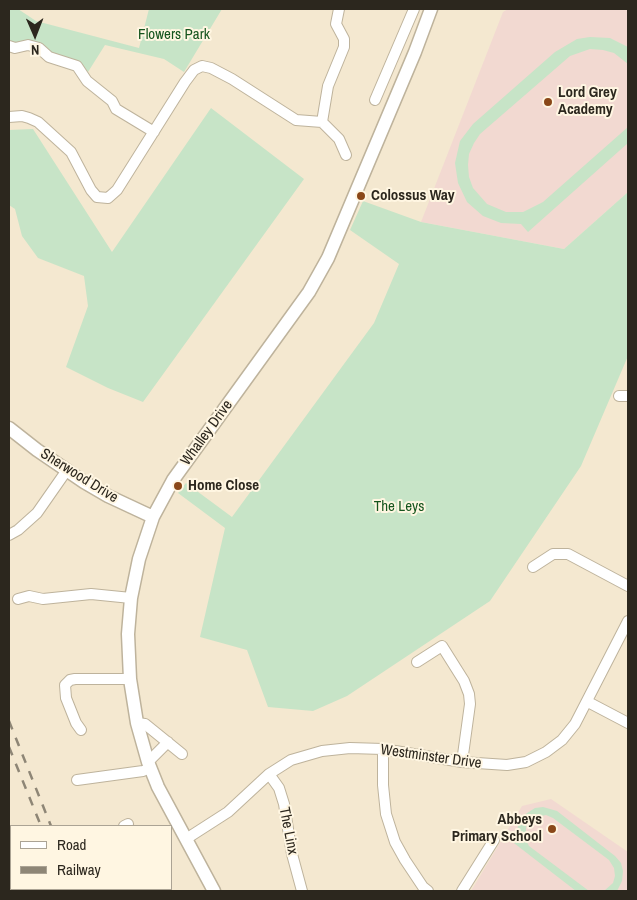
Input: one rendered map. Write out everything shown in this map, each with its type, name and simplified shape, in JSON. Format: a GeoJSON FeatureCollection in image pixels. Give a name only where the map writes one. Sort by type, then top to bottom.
{"type":"FeatureCollection","features":[{"type":"Feature","properties":{"kind":"street"},"geometry":{"type":"LineString","coordinates":[[322,122],[328,86],[344,47],[344,39],[336,24],[338,9]]}},
{"type":"Feature","properties":{"kind":"street"},"geometry":{"type":"LineString","coordinates":[[375,100],[414,9]]}},
{"type":"Feature","properties":{"kind":"street","name":"Whalley Drive"},"geometry":{"type":"LineString","coordinates":[[214,891],[158,787],[149,765],[137,724],[130,679],[128,634],[131,598],[139,559],[153,517],[173,480],[309,292],[328,258],[415,52],[431,9]]}},
{"type":"Feature","properties":{"kind":"street"},"geometry":{"type":"LineString","coordinates":[[9,46],[15,48],[28,45],[39,48],[49,58],[77,66],[87,81],[112,101],[116,109],[154,132]]}},
{"type":"Feature","properties":{"kind":"street"},"geometry":{"type":"LineString","coordinates":[[399,45],[415,52]]}},
{"type":"Feature","properties":{"kind":"street"},"geometry":{"type":"LineString","coordinates":[[9,117],[22,116],[38,122],[71,152],[91,190],[97,197],[108,198],[117,190],[185,82],[194,70],[202,66],[211,68],[232,79],[296,120],[322,122],[339,139],[346,155]]}},
{"type":"Feature","properties":{"kind":"street","name":"Sherwood Drive"},"geometry":{"type":"LineString","coordinates":[[9,428],[67,470],[108,496],[153,517]]}},
{"type":"Feature","properties":{"kind":"street"},"geometry":{"type":"LineString","coordinates":[[9,535],[18,530],[37,513],[67,470]]}},
{"type":"Feature","properties":{"kind":"street"},"geometry":{"type":"LineString","coordinates":[[533,566],[553,554],[568,554],[628,586]]}},
{"type":"Feature","properties":{"kind":"street"},"geometry":{"type":"LineString","coordinates":[[18,599],[29,596],[43,599],[91,594],[131,598]]}},
{"type":"Feature","properties":{"kind":"street","name":"Westminster Drive"},"geometry":{"type":"LineString","coordinates":[[186,839],[228,812],[269,774],[291,760],[322,751],[350,748],[383,749],[488,765],[526,762],[546,752],[562,740],[571,729],[588,702],[628,621]]}},
{"type":"Feature","properties":{"kind":"street"},"geometry":{"type":"LineString","coordinates":[[418,662],[442,646],[464,681],[469,694],[470,704],[462,762]]}},
{"type":"Feature","properties":{"kind":"street"},"geometry":{"type":"LineString","coordinates":[[81,730],[66,698],[66,684],[75,678],[130,679]]}},
{"type":"Feature","properties":{"kind":"street"},"geometry":{"type":"LineString","coordinates":[[588,702],[628,723]]}},
{"type":"Feature","properties":{"kind":"street"},"geometry":{"type":"LineString","coordinates":[[137,724],[145,724],[182,754]]}},
{"type":"Feature","properties":{"kind":"street"},"geometry":{"type":"LineString","coordinates":[[77,780],[142,771],[168,742]]}},
{"type":"Feature","properties":{"kind":"street"},"geometry":{"type":"LineString","coordinates":[[383,749],[383,785],[386,814],[395,842],[423,887],[428,891]]}},
{"type":"Feature","properties":{"kind":"street","name":"The Linx"},"geometry":{"type":"LineString","coordinates":[[269,774],[279,788],[284,804],[292,854],[302,891]]}},
{"type":"Feature","properties":{"kind":"street"},"geometry":{"type":"LineString","coordinates":[[462,891],[494,840]]}},
{"type":"Feature","properties":{"kind":"shaded area","name":"Lord Grey Academy"},"geometry":{"type":"Polygon","coordinates":[[[508,9],[628,9],[628,192],[564,249],[421,222],[503,12],[508,9]]]}},
{"type":"Feature","properties":{"kind":"shaded area","name":"Abbeys Primary School"},"geometry":{"type":"Polygon","coordinates":[[[551,799],[628,852],[628,891],[471,891],[522,806],[551,799]]]}},
{"type":"Feature","properties":{"kind":"green space","name":"Flowers Park"},"geometry":{"type":"Polygon","coordinates":[[[9,9],[18,9],[36,21],[139,48],[149,9],[222,9],[184,72],[164,59],[105,45],[88,72],[79,61],[51,52],[33,42],[9,42],[9,9]]]}},
{"type":"Feature","properties":{"kind":"green space"},"geometry":{"type":"Polygon","coordinates":[[[590,37],[610,38],[628,47],[628,64],[614,53],[603,50],[590,49],[570,56],[480,134],[469,154],[469,177],[473,188],[487,204],[506,212],[523,212],[543,202],[628,127],[628,143],[528,232],[521,224],[501,223],[483,216],[467,202],[458,183],[455,163],[460,141],[473,124],[555,52],[577,39],[590,37]]]}},
{"type":"Feature","properties":{"kind":"green space"},"geometry":{"type":"Polygon","coordinates":[[[211,108],[304,179],[143,402],[108,388],[66,367],[88,306],[84,276],[38,258],[22,236],[15,209],[9,205],[9,130],[33,129],[112,252],[211,108]]]}},
{"type":"Feature","properties":{"kind":"green space","name":"The Leys"},"geometry":{"type":"Polygon","coordinates":[[[628,192],[628,356],[581,466],[490,601],[347,696],[313,711],[268,707],[247,650],[200,637],[225,528],[178,493],[186,483],[232,517],[374,323],[399,264],[350,230],[363,201],[421,222],[564,249],[628,192]]]}},
{"type":"Feature","properties":{"kind":"green space"},"geometry":{"type":"Polygon","coordinates":[[[543,807],[557,811],[615,856],[621,863],[623,871],[622,881],[617,891],[604,891],[613,883],[615,876],[614,868],[609,860],[553,818],[546,815],[533,818],[526,827],[526,840],[529,846],[589,891],[576,891],[510,840],[514,834],[517,836],[518,825],[524,815],[535,808],[543,807]]]}},
{"type":"Feature","properties":{"kind":"railway"},"geometry":{"type":"LineString","coordinates":[[9,721],[51,825]]}},
{"type":"Feature","properties":{"kind":"railway"},"geometry":{"type":"LineString","coordinates":[[9,747],[41,825]]}},
{"type":"Feature","properties":{"kind":"place","name":"Lord Grey Academy"},"geometry":{"type":"Point","coordinates":[548,102]}},
{"type":"Feature","properties":{"kind":"place","name":"Colossus Way"},"geometry":{"type":"Point","coordinates":[361,196]}},
{"type":"Feature","properties":{"kind":"place","name":"Home Close"},"geometry":{"type":"Point","coordinates":[178,486]}},
{"type":"Feature","properties":{"kind":"place","name":"Abbeys Primary School"},"geometry":{"type":"Point","coordinates":[552,829]}}]}
